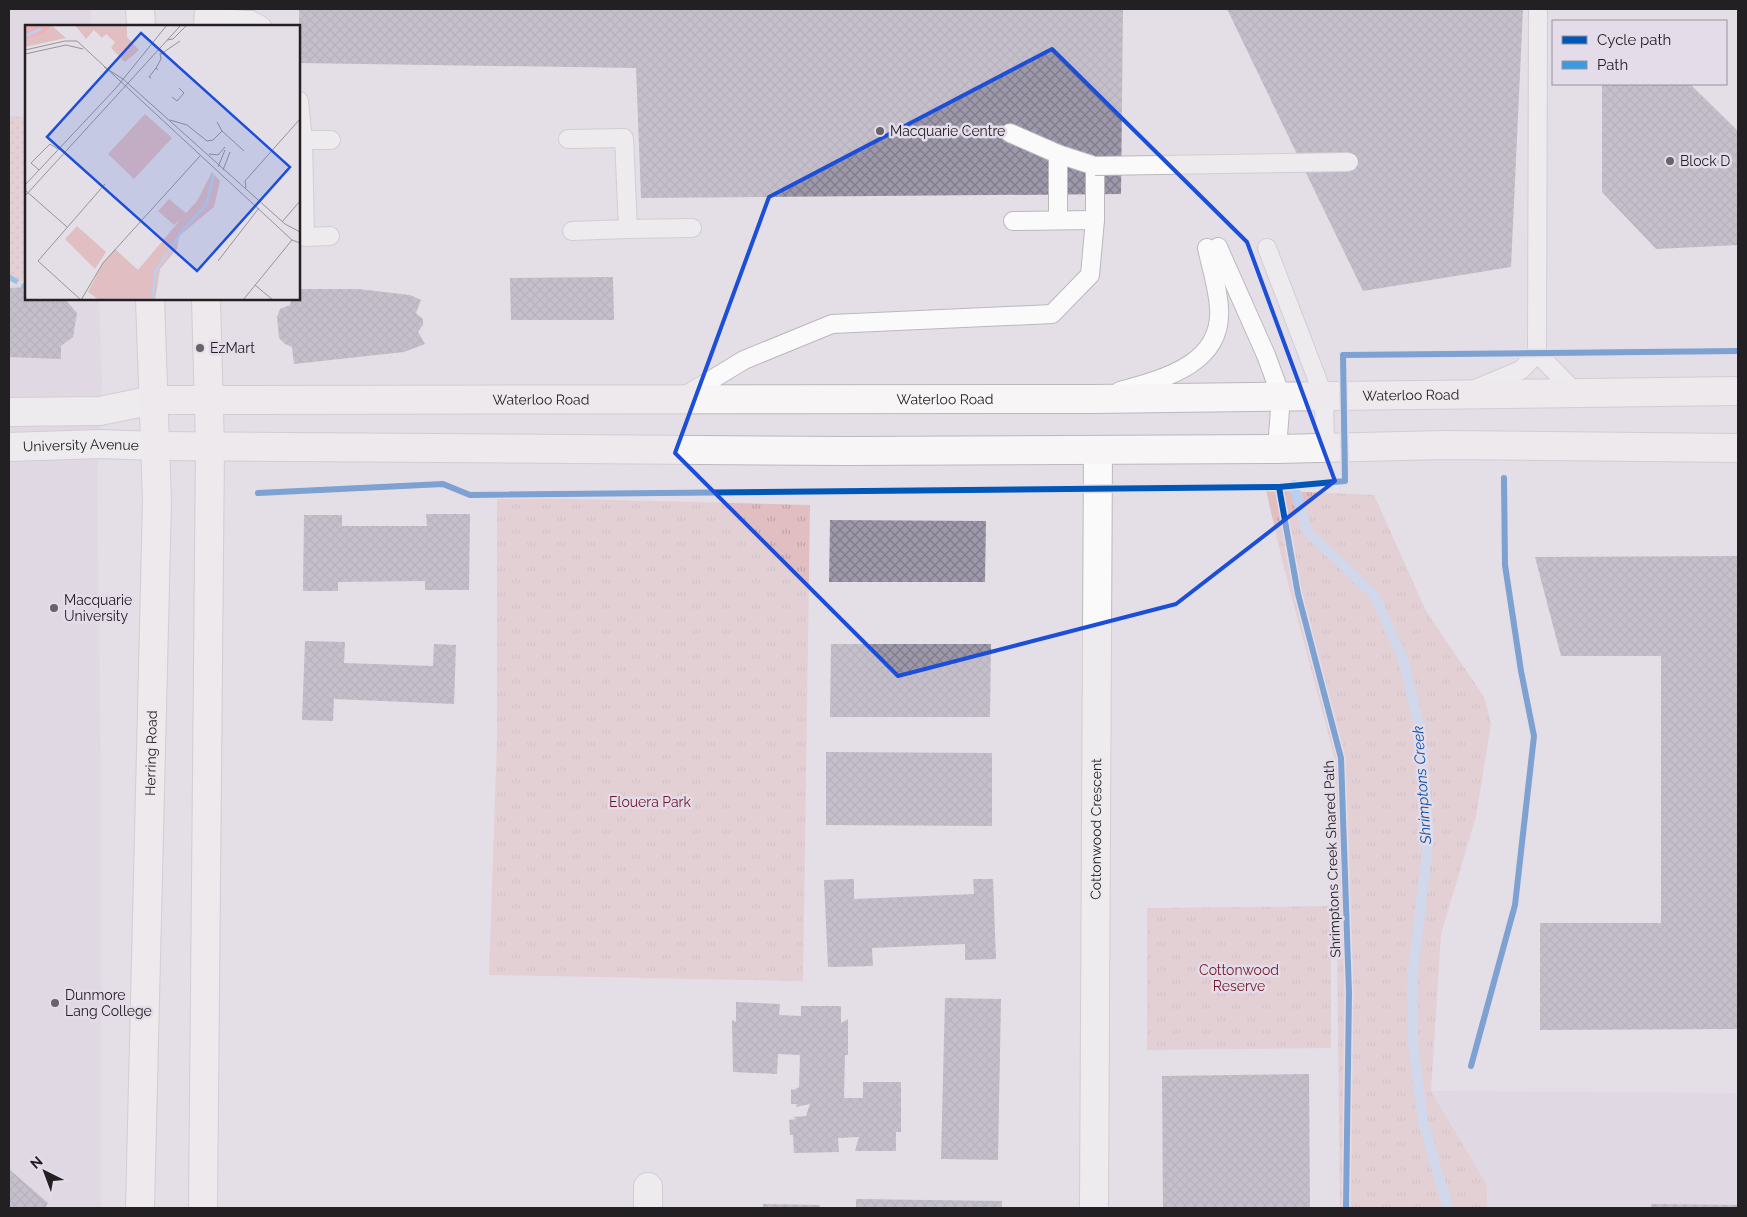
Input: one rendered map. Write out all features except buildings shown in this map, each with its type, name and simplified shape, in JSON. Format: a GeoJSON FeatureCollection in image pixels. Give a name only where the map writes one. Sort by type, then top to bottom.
{"type":"FeatureCollection","features":[{"type":"Feature","properties":{"kind":"street"},"geometry":{"type":"LineString","coordinates":[[140,9],[141,25]]}},
{"type":"Feature","properties":{"kind":"street","name":"Herring Road"},"geometry":{"type":"LineString","coordinates":[[140,1208],[154,693],[157,501],[150,300]]}},
{"type":"Feature","properties":{"kind":"street"},"geometry":{"type":"LineString","coordinates":[[203,1208],[210,447],[206,300]]}},
{"type":"Feature","properties":{"kind":"street","name":"Waterloo Road"},"geometry":{"type":"LineString","coordinates":[[153,400],[1093,399],[1738,391]]}},
{"type":"Feature","properties":{"kind":"street"},"geometry":{"type":"LineString","coordinates":[[9,412],[100,411],[153,400]]}},
{"type":"Feature","properties":{"kind":"street","name":"University Avenue"},"geometry":{"type":"LineString","coordinates":[[9,447],[100,444],[155,446]]}},
{"type":"Feature","properties":{"kind":"street"},"geometry":{"type":"LineString","coordinates":[[155,446],[848,452],[1278,449],[1443,445],[1738,448]]}},
{"type":"Feature","properties":{"kind":"street","name":"Cottonwood Crescent"},"geometry":{"type":"LineString","coordinates":[[1094,1208],[1098,450]]}},
{"type":"Feature","properties":{"kind":"lane"},"geometry":{"type":"LineString","coordinates":[[1462,395],[1521,370],[1537,353],[1538,9]]}},
{"type":"Feature","properties":{"kind":"lane"},"geometry":{"type":"LineString","coordinates":[[208,18],[258,18]]}},
{"type":"Feature","properties":{"kind":"lane"},"geometry":{"type":"LineString","coordinates":[[300,111],[303,140],[305,237],[330,236]]}},
{"type":"Feature","properties":{"kind":"lane"},"geometry":{"type":"LineString","coordinates":[[1010,133],[1058,154],[1095,166],[1349,162]]}},
{"type":"Feature","properties":{"kind":"lane"},"geometry":{"type":"LineString","coordinates":[[568,138],[624,138],[628,229]]}},
{"type":"Feature","properties":{"kind":"lane"},"geometry":{"type":"LineString","coordinates":[[303,140],[330,140]]}},
{"type":"Feature","properties":{"kind":"lane"},"geometry":{"type":"LineString","coordinates":[[1058,154],[1058,220]]}},
{"type":"Feature","properties":{"kind":"lane"},"geometry":{"type":"LineString","coordinates":[[680,400],[744,360],[832,324],[1052,314],[1090,275],[1095,220],[1095,166]]}},
{"type":"Feature","properties":{"kind":"lane"},"geometry":{"type":"LineString","coordinates":[[1013,221],[1095,220]]}},
{"type":"Feature","properties":{"kind":"lane"},"geometry":{"type":"LineString","coordinates":[[572,231],[692,228]]}},
{"type":"Feature","properties":{"kind":"lane"},"geometry":{"type":"LineString","coordinates":[[1093,399],[1169,376],[1187,368],[1205,349],[1218,326],[1219,308],[1212,248],[1266,355],[1281,396],[1278,449]]}},
{"type":"Feature","properties":{"kind":"lane"},"geometry":{"type":"LineString","coordinates":[[1267,248],[1324,397],[1325,447]]}},
{"type":"Feature","properties":{"kind":"lane"},"geometry":{"type":"LineString","coordinates":[[1537,353],[1576,393]]}},
{"type":"Feature","properties":{"kind":"highlighted area"},"geometry":{"type":"Polygon","coordinates":[[[1052,49],[1247,242],[1335,481],[1176,604],[898,676],[675,453],[769,197],[1052,49]]]}},
{"type":"Feature","properties":{"kind":"shaded area","name":"Macquarie University"},"geometry":{"type":"Polygon","coordinates":[[[9,9],[91,9],[91,25],[25,25],[25,300],[99,300],[102,381],[97,478],[101,785],[101,1208],[9,1208],[9,9]]]}},
{"type":"Feature","properties":{"kind":"shaded area"},"geometry":{"type":"Polygon","coordinates":[[[1431,1091],[1738,1093],[1738,1208],[1487,1208],[1487,1185],[1431,1091]]]}},
{"type":"Feature","properties":{"kind":"green space"},"geometry":{"type":"Polygon","coordinates":[[[9,116],[25,117],[25,281],[9,281],[9,116]]]}},
{"type":"Feature","properties":{"kind":"green space"},"geometry":{"type":"Polygon","coordinates":[[[1266,490],[1374,495],[1426,611],[1484,697],[1491,723],[1476,817],[1441,934],[1431,1091],[1487,1185],[1487,1208],[1340,1208],[1335,759],[1282,560],[1266,490]]]}},
{"type":"Feature","properties":{"kind":"green space","name":"Elouera Park"},"geometry":{"type":"Polygon","coordinates":[[[497,497],[810,505],[803,981],[489,975],[497,739],[497,497]]]}},
{"type":"Feature","properties":{"kind":"green space","name":"Cottonwood Reserve"},"geometry":{"type":"Polygon","coordinates":[[[1331,906],[1331,1048],[1147,1050],[1147,908],[1331,906]]]}},
{"type":"Feature","properties":{"kind":"waterway","name":"Shrimptons Creek"},"geometry":{"type":"LineString","coordinates":[[1294,485],[1307,531],[1374,595],[1403,659],[1420,730],[1429,836],[1412,980],[1413,1043],[1423,1122],[1448,1208]]}},
{"type":"Feature","properties":{"kind":"marked path"},"geometry":{"type":"LineString","coordinates":[[9,277],[25,286]]}},
{"type":"Feature","properties":{"kind":"cycle path"},"geometry":{"type":"LineString","coordinates":[[258,493],[443,484],[470,495],[1279,487],[1345,481],[1343,355],[1738,351]]}},
{"type":"Feature","properties":{"kind":"cycle path"},"geometry":{"type":"LineString","coordinates":[[1471,1066],[1515,905],[1534,736],[1521,671],[1505,565],[1504,478]]}},
{"type":"Feature","properties":{"kind":"cycle path","name":"Shrimptons Creek Shared Path"},"geometry":{"type":"LineString","coordinates":[[1279,487],[1298,594],[1341,758],[1349,993],[1346,1208]]}},
{"type":"Feature","properties":{"kind":"place","name":"Macquarie Centre"},"geometry":{"type":"Point","coordinates":[880,131]}},
{"type":"Feature","properties":{"kind":"place","name":"Block D"},"geometry":{"type":"Point","coordinates":[1670,161]}},
{"type":"Feature","properties":{"kind":"place","name":"EzMart"},"geometry":{"type":"Point","coordinates":[200,348]}},
{"type":"Feature","properties":{"kind":"place","name":"Macquarie University"},"geometry":{"type":"Point","coordinates":[54,608]}},
{"type":"Feature","properties":{"kind":"place","name":"Dunmore Lang College"},"geometry":{"type":"Point","coordinates":[55,1003]}}]}
